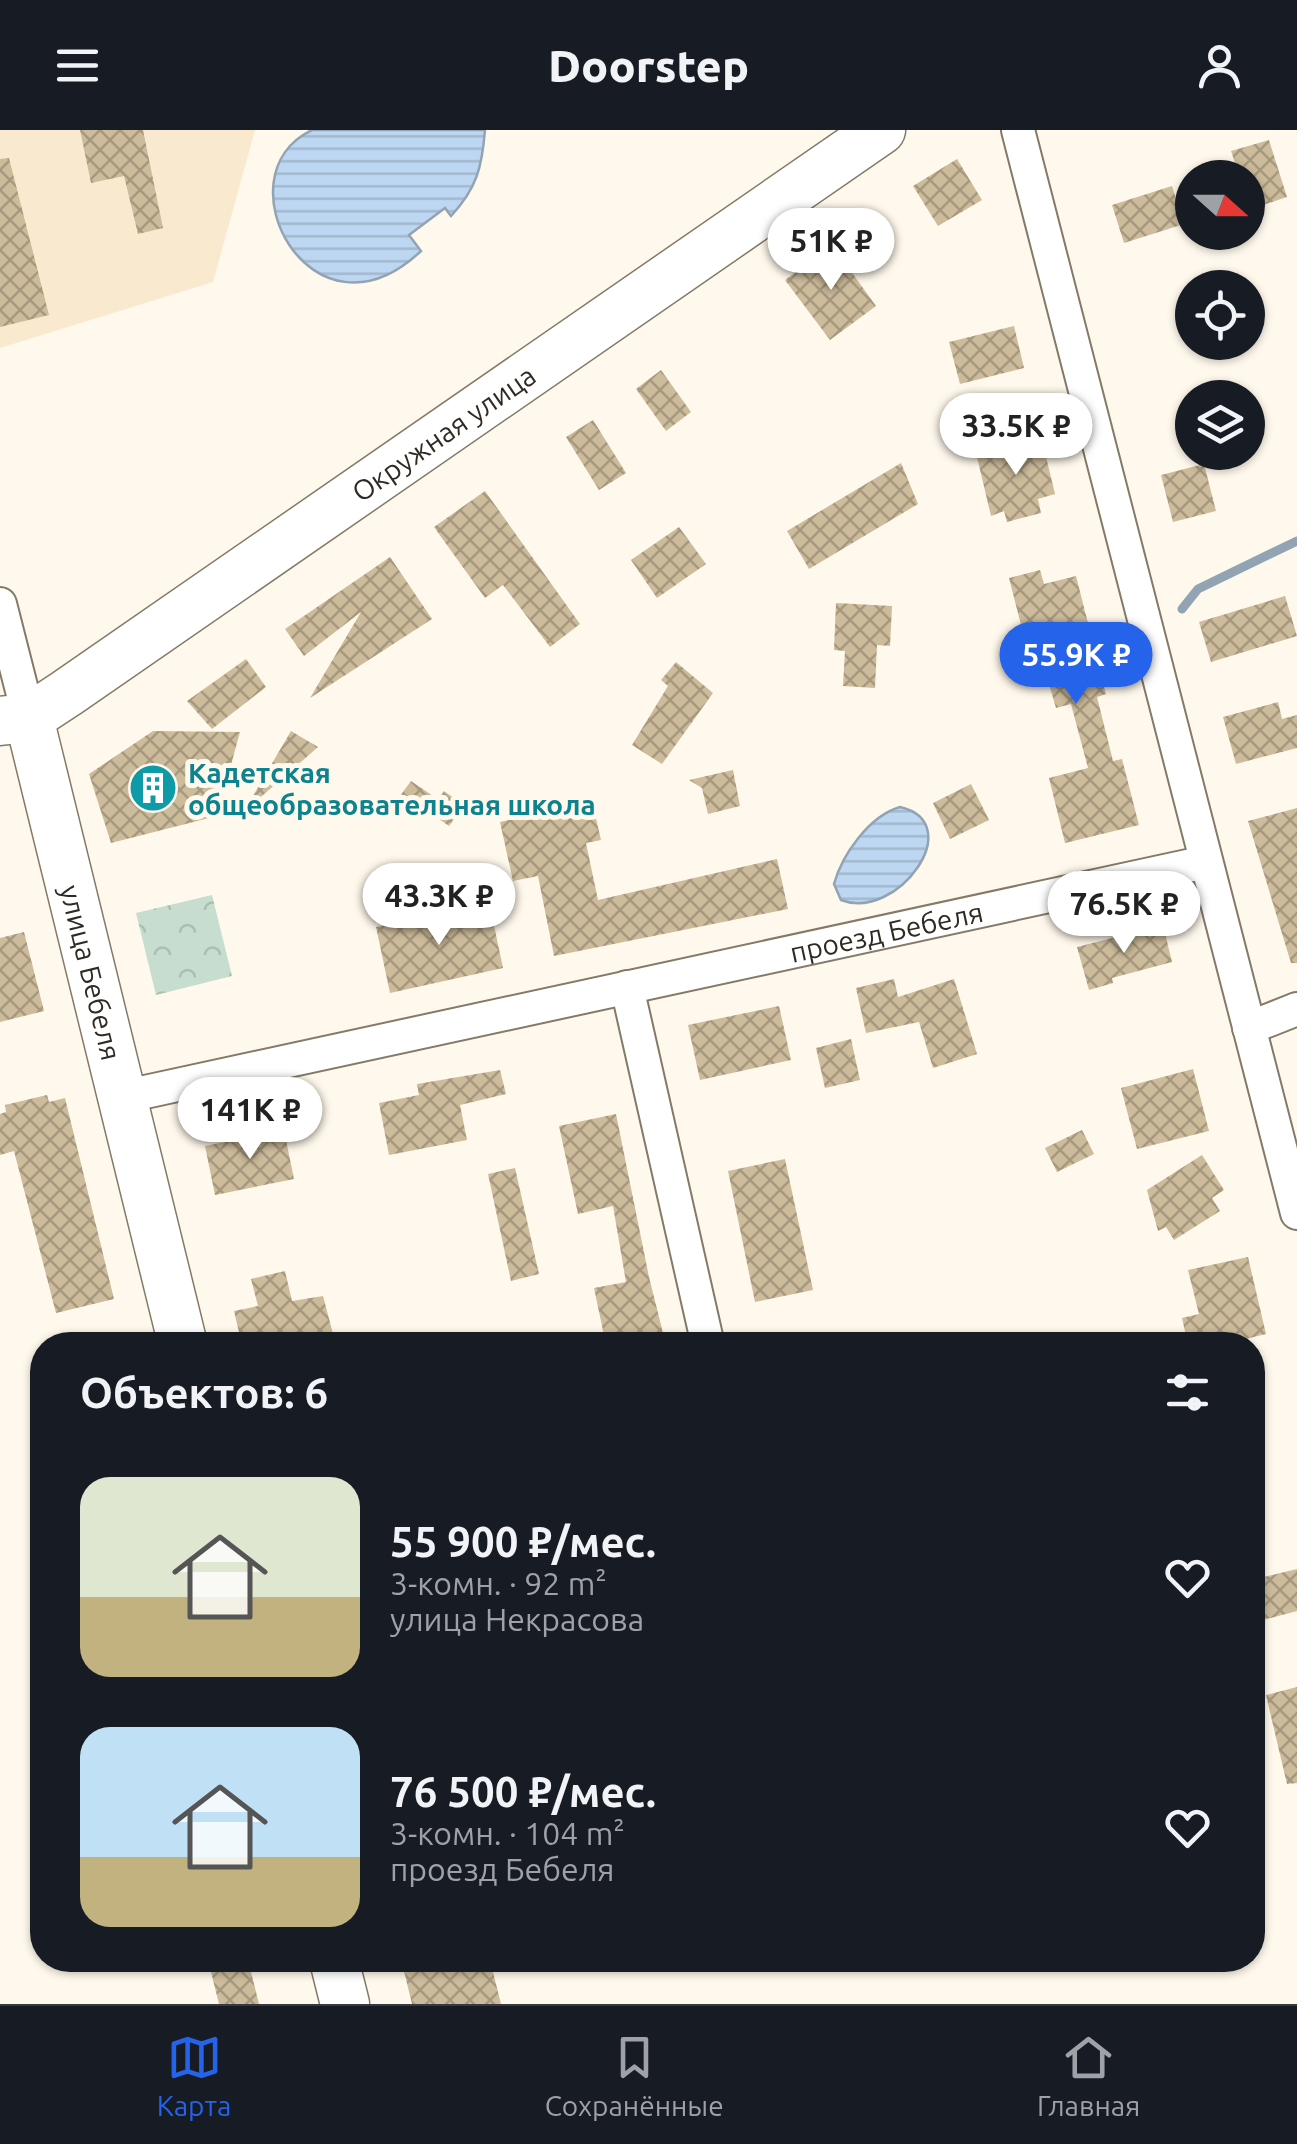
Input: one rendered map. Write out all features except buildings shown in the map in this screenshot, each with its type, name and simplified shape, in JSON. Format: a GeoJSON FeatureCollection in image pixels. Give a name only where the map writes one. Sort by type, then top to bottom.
{"type":"FeatureCollection","features":[{"type":"Feature","properties":{"kind":"main road","name":"Окружная улица"},"geometry":{"type":"LineString","coordinates":[[14,720],[881,130]]}},
{"type":"Feature","properties":{"kind":"main road","name":"улица Бебеля"},"geometry":{"type":"LineString","coordinates":[[14,720],[122,1096],[180,1332]]}},
{"type":"Feature","properties":{"kind":"main road"},"geometry":{"type":"LineString","coordinates":[[337,1972],[345,2004]]}},
{"type":"Feature","properties":{"kind":"street"},"geometry":{"type":"LineString","coordinates":[[1018,130],[1297,1213]]}},
{"type":"Feature","properties":{"kind":"street"},"geometry":{"type":"LineString","coordinates":[[0,604],[14,720]]}},
{"type":"Feature","properties":{"kind":"street","name":"проезд Бебеля"},"geometry":{"type":"LineString","coordinates":[[122,1096],[1206,862]]}},
{"type":"Feature","properties":{"kind":"street"},"geometry":{"type":"LineString","coordinates":[[627,987],[705,1332]]}},
{"type":"Feature","properties":{"kind":"street"},"geometry":{"type":"LineString","coordinates":[[1249,1028],[1297,1009]]}},
{"type":"Feature","properties":{"kind":"shaded area"},"geometry":{"type":"Polygon","coordinates":[[[0,130],[255,130],[213,282],[0,348],[0,130]]]}},
{"type":"Feature","properties":{"kind":"green space"},"geometry":{"type":"Polygon","coordinates":[[[212,895],[232,976],[156,995],[136,913],[212,895]]]}},
{"type":"Feature","properties":{"kind":"water"},"geometry":{"type":"Polygon","coordinates":[[[312,130],[485,130],[477,176],[460,206],[451,216],[445,208],[409,235],[421,251],[381,277],[345,282],[314,270],[290,246],[276,215],[274,182],[285,152],[312,130]]]}},
{"type":"Feature","properties":{"kind":"water"},"geometry":{"type":"Polygon","coordinates":[[[900,807],[920,816],[928,831],[926,849],[917,868],[884,897],[862,903],[841,900],[834,884],[850,849],[878,819],[900,807]]]}},
{"type":"Feature","properties":{"kind":"waterway"},"geometry":{"type":"LineString","coordinates":[[1182,609],[1198,589],[1297,541]]}},
{"type":"Feature","properties":{"kind":"waterway"},"geometry":{"type":"LineString","coordinates":[[1106,637],[1121,632]]}},
{"type":"Feature","properties":{"kind":"place","name":"Кадетская общеобразовательная школа"},"geometry":{"type":"Point","coordinates":[153,788]}}]}
